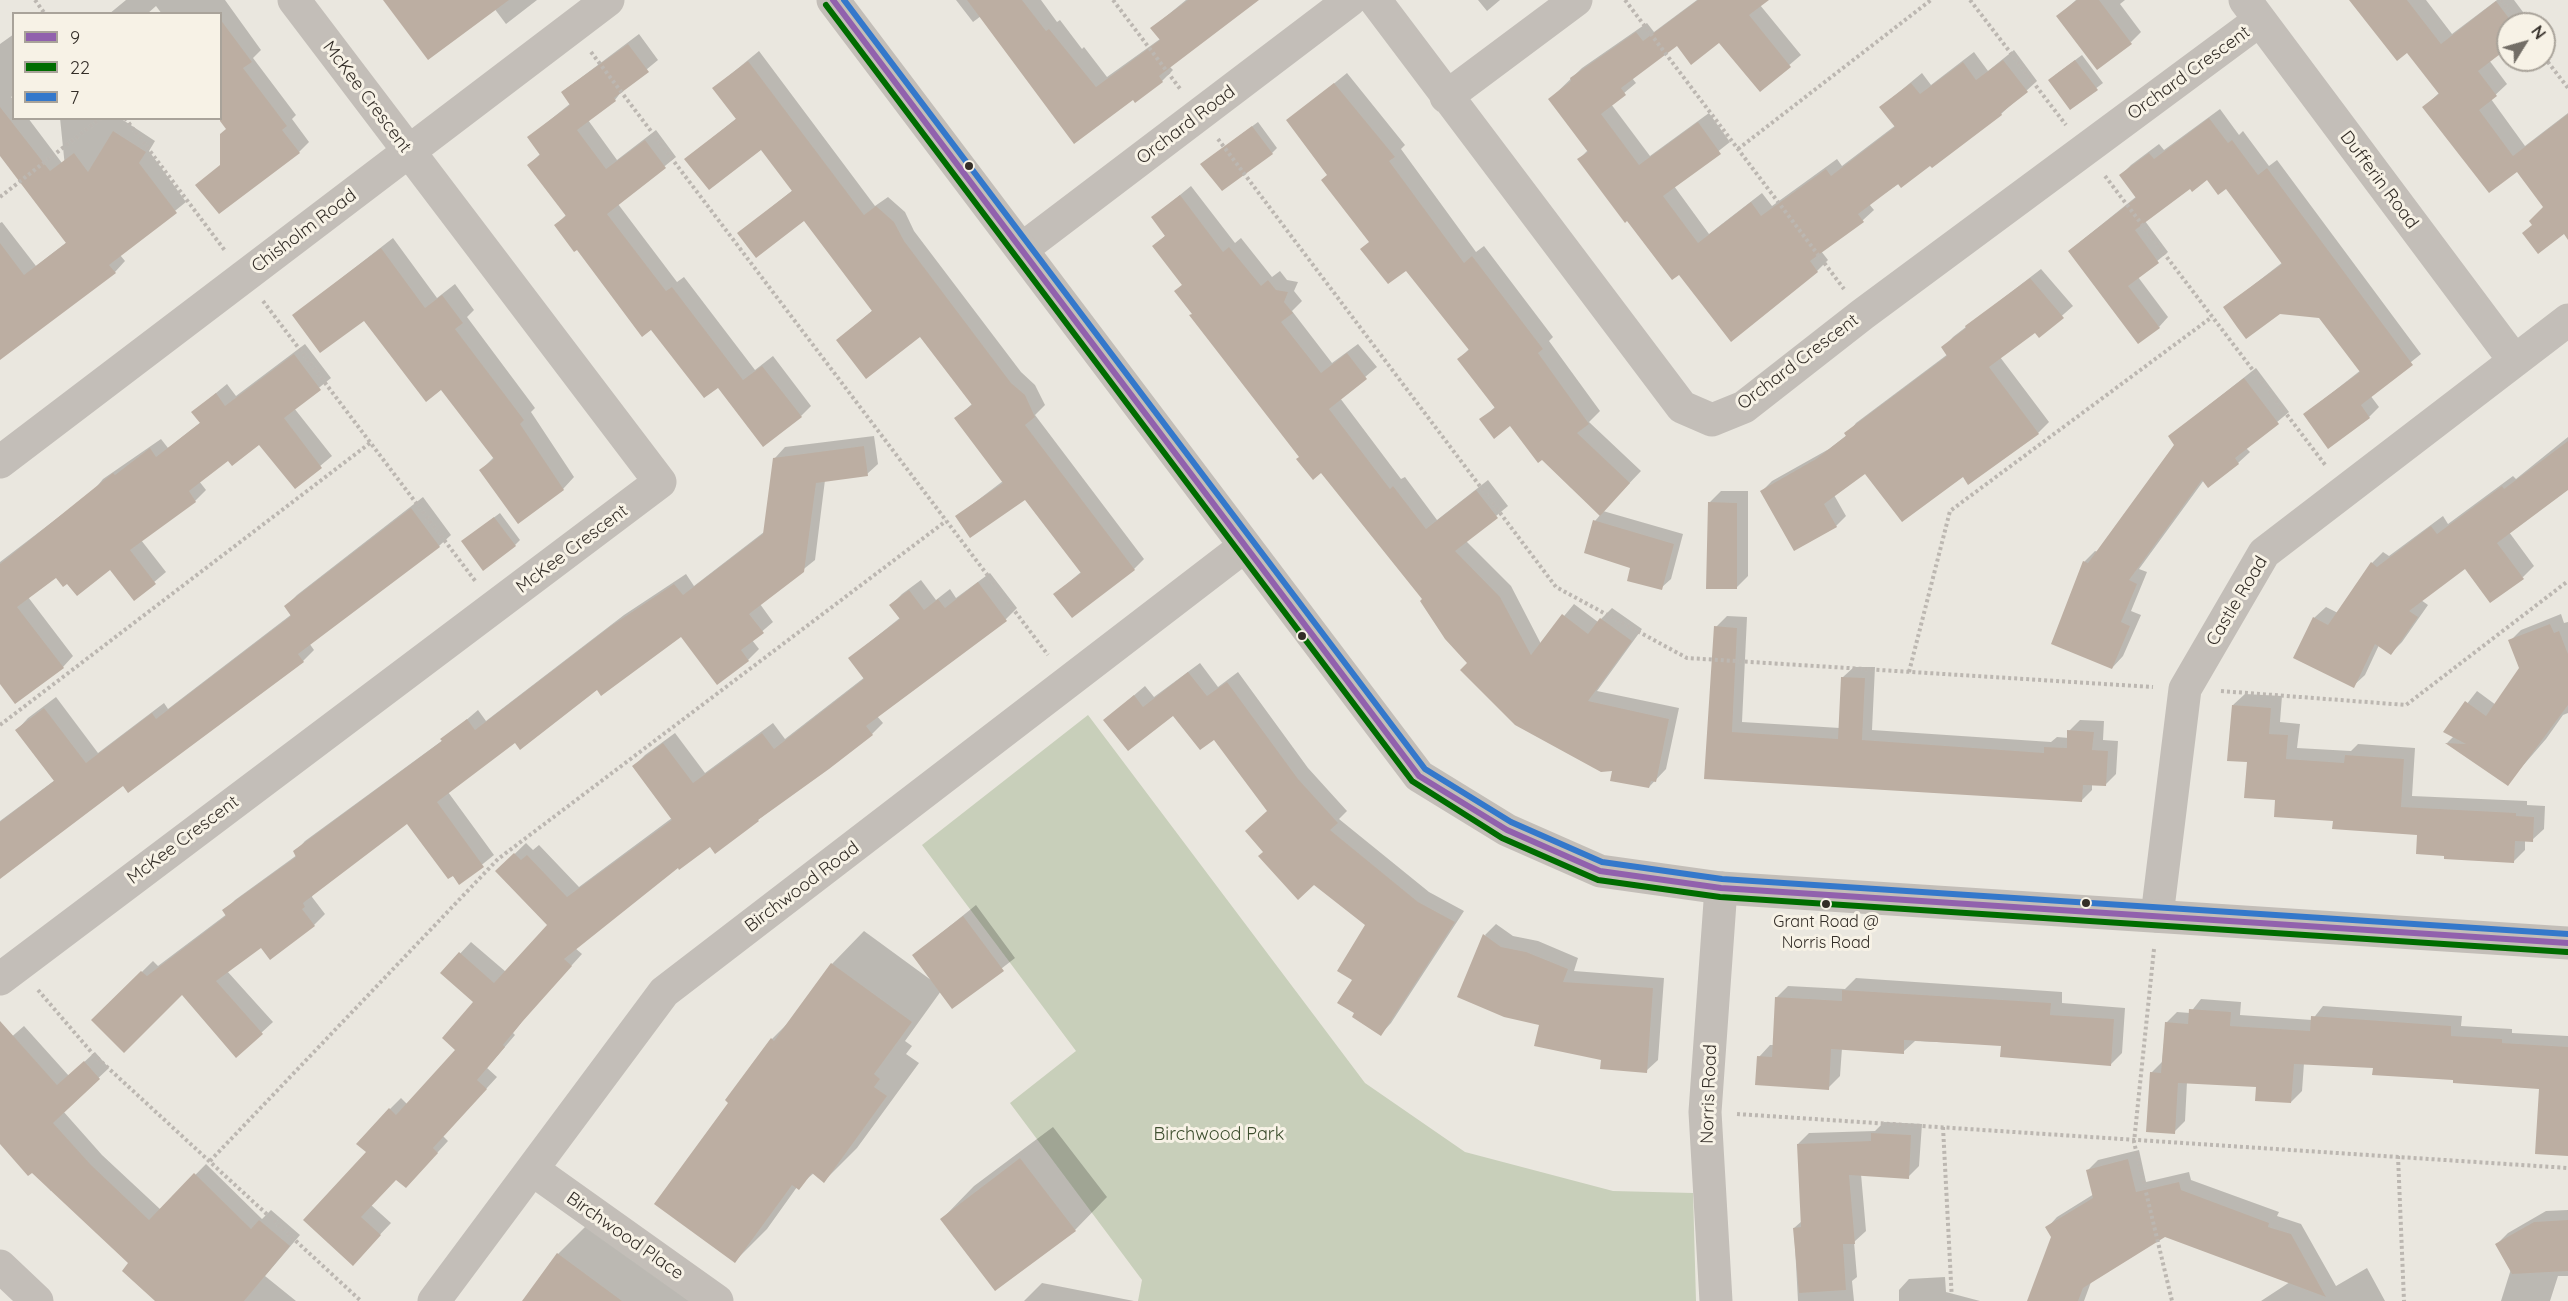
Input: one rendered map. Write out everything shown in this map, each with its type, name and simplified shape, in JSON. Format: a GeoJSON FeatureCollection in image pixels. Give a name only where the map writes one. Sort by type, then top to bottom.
{"type":"FeatureCollection","features":[{"type":"Feature","properties":{"kind":"street","name":"McKee Crescent"},"geometry":{"type":"LineString","coordinates":[[8,972],[660,482],[294,0]]}},
{"type":"Feature","properties":{"kind":"street","name":"Chisholm Road"},"geometry":{"type":"LineString","coordinates":[[0,462],[608,0]]}},
{"type":"Feature","properties":{"kind":"street"},"geometry":{"type":"LineString","coordinates":[[833,0],[1419,776],[1507,830],[1600,871],[1721,888],[2568,943]]}},
{"type":"Feature","properties":{"kind":"street","name":"Orchard Road"},"geometry":{"type":"LineString","coordinates":[[1022,249],[1350,0]]}},
{"type":"Feature","properties":{"kind":"street","name":"Orchard Crescent"},"geometry":{"type":"LineString","coordinates":[[1375,0],[1446,97],[1683,407],[1712,420],[1744,407],[1863,314],[2085,150],[2253,10]]}},
{"type":"Feature","properties":{"kind":"street"},"geometry":{"type":"LineString","coordinates":[[1446,97],[1576,0]]}},
{"type":"Feature","properties":{"kind":"street","name":"Dufferin Road"},"geometry":{"type":"LineString","coordinates":[[2253,10],[2514,360]]}},
{"type":"Feature","properties":{"kind":"street","name":"Castle Road"},"geometry":{"type":"LineString","coordinates":[[2157,916],[2186,689],[2264,553],[2568,320]]}},
{"type":"Feature","properties":{"kind":"street","name":"Birchwood Road"},"geometry":{"type":"LineString","coordinates":[[434,1301],[664,992],[1245,546]]}},
{"type":"Feature","properties":{"kind":"street","name":"Norris Road"},"geometry":{"type":"LineString","coordinates":[[1716,1301],[1705,1112],[1721,888]]}},
{"type":"Feature","properties":{"kind":"street","name":"Birchwood Place"},"geometry":{"type":"LineString","coordinates":[[533,1170],[717,1301]]}},
{"type":"Feature","properties":{"kind":"street"},"geometry":{"type":"LineString","coordinates":[[0,1266],[37,1301]]}},
{"type":"Feature","properties":{"kind":"path"},"geometry":{"type":"LineString","coordinates":[[1113,0],[1556,586],[1687,657],[2406,705],[2568,581]]}},
{"type":"Feature","properties":{"kind":"path"},"geometry":{"type":"LineString","coordinates":[[1625,0],[1863,314]]}},
{"type":"Feature","properties":{"kind":"path"},"geometry":{"type":"LineString","coordinates":[[1738,149],[1931,0]]}},
{"type":"Feature","properties":{"kind":"path"},"geometry":{"type":"LineString","coordinates":[[1970,0],[2345,490]]}},
{"type":"Feature","properties":{"kind":"path"},"geometry":{"type":"LineString","coordinates":[[572,27],[1068,682]]}},
{"type":"Feature","properties":{"kind":"path"},"geometry":{"type":"LineString","coordinates":[[2556,72],[2568,88]]}},
{"type":"Feature","properties":{"kind":"path"},"geometry":{"type":"LineString","coordinates":[[0,197],[98,120]]}},
{"type":"Feature","properties":{"kind":"path"},"geometry":{"type":"LineString","coordinates":[[127,120],[495,607]]}},
{"type":"Feature","properties":{"kind":"path"},"geometry":{"type":"LineString","coordinates":[[1909,672],[1950,511],[2212,317]]}},
{"type":"Feature","properties":{"kind":"path"},"geometry":{"type":"LineString","coordinates":[[0,725],[370,443]]}},
{"type":"Feature","properties":{"kind":"path"},"geometry":{"type":"LineString","coordinates":[[210,1161],[498,859],[946,521]]}},
{"type":"Feature","properties":{"kind":"path"},"geometry":{"type":"LineString","coordinates":[[2157,916],[2134,1142],[2172,1301]]}},
{"type":"Feature","properties":{"kind":"path"},"geometry":{"type":"LineString","coordinates":[[8,972],[93,1054],[361,1301]]}},
{"type":"Feature","properties":{"kind":"path"},"geometry":{"type":"LineString","coordinates":[[1705,1112],[2134,1142],[2398,1156],[2568,1168]]}},
{"type":"Feature","properties":{"kind":"path"},"geometry":{"type":"LineString","coordinates":[[1943,1127],[1952,1301]]}},
{"type":"Feature","properties":{"kind":"path"},"geometry":{"type":"LineString","coordinates":[[2398,1156],[2404,1301]]}},
{"type":"Feature","properties":{"kind":"green space","name":"Birchwood Park"},"geometry":{"type":"Polygon","coordinates":[[[1088,715],[1365,1083],[1465,1152],[1613,1191],[1693,1193],[1696,1301],[1138,1301],[1142,1280],[1010,1103],[1076,1051],[922,845],[1088,715]]]}},
{"type":"Feature","properties":{"kind":"building"},"geometry":{"type":"Polygon","coordinates":[[[383,0],[509,0],[428,60],[383,0]]]}},
{"type":"Feature","properties":{"kind":"building"},"geometry":{"type":"Polygon","coordinates":[[[967,0],[1022,0],[1046,31],[1049,29],[1096,87],[1160,40],[1150,28],[1188,0],[1259,0],[1159,76],[1163,82],[1135,103],[1133,100],[1074,144],[967,0]]]}},
{"type":"Feature","properties":{"kind":"building"},"geometry":{"type":"Polygon","coordinates":[[[1698,0],[1769,0],[1749,15],[1791,67],[1760,92],[1719,43],[1691,65],[1677,46],[1621,88],[1626,95],[1601,114],[1639,165],[1698,122],[1721,154],[1663,196],[1698,243],[1751,202],[1761,216],[1826,169],[1831,176],[1895,127],[1879,107],[1911,83],[1920,94],[1963,62],[1976,80],[2003,60],[2028,92],[2001,113],[2002,115],[1932,168],[1930,166],[1901,188],[1898,184],[1858,214],[1864,222],[1810,261],[1818,272],[1731,342],[1679,275],[1672,280],[1627,221],[1625,223],[1577,159],[1588,152],[1548,99],[1571,81],[1570,78],[1636,32],[1643,41],[1698,0]]]}},
{"type":"Feature","properties":{"kind":"building"},"geometry":{"type":"Polygon","coordinates":[[[2077,0],[2099,0],[2132,44],[2097,70],[2056,16],[2077,0]]]}},
{"type":"Feature","properties":{"kind":"building"},"geometry":{"type":"Polygon","coordinates":[[[2349,0],[2407,0],[2441,44],[2496,1],[2504,12],[2496,12],[2496,57],[2478,71],[2497,96],[2479,110],[2513,156],[2568,114],[2568,240],[2564,234],[2538,254],[2522,233],[2532,225],[2529,221],[2543,207],[2517,172],[2489,193],[2422,107],[2439,94],[2407,53],[2397,61],[2349,0]]]}},
{"type":"Feature","properties":{"kind":"building"},"geometry":{"type":"Polygon","coordinates":[[[222,22],[252,62],[243,68],[287,126],[282,130],[300,153],[219,214],[195,185],[220,165],[220,134],[226,129],[220,121],[222,120],[222,22]]]}},
{"type":"Feature","properties":{"kind":"building"},"geometry":{"type":"Polygon","coordinates":[[[628,44],[649,72],[614,98],[616,101],[577,130],[606,169],[645,140],[666,168],[607,214],[666,291],[672,287],[743,380],[762,366],[802,417],[763,447],[718,388],[704,398],[651,330],[642,337],[577,250],[574,252],[554,225],[566,216],[527,165],[540,155],[527,137],[570,105],[561,92],[628,44]]]}},
{"type":"Feature","properties":{"kind":"building"},"geometry":{"type":"Polygon","coordinates":[[[2075,60],[2098,90],[2070,110],[2048,80],[2075,60]]]}},
{"type":"Feature","properties":{"kind":"building"},"geometry":{"type":"Polygon","coordinates":[[[748,61],[864,215],[876,206],[894,222],[904,241],[1011,383],[1025,395],[1035,417],[1025,425],[1135,570],[1072,618],[1053,594],[1081,573],[1025,500],[970,538],[955,516],[1003,483],[954,418],[972,405],[920,337],[866,379],[836,340],[872,311],[804,221],[756,258],[737,233],[792,191],[761,150],[709,190],[684,159],[736,119],[712,88],[748,61]]]}},
{"type":"Feature","properties":{"kind":"building"},"geometry":{"type":"Polygon","coordinates":[[[1334,83],[1395,157],[1389,161],[1464,263],[1472,256],[1543,349],[1538,353],[1589,424],[1577,433],[1630,483],[1600,516],[1542,460],[1538,463],[1510,426],[1494,439],[1479,419],[1495,408],[1457,359],[1469,350],[1406,271],[1388,284],[1360,249],[1369,242],[1321,180],[1327,175],[1286,120],[1334,83]]]}},
{"type":"Feature","properties":{"kind":"building"},"geometry":{"type":"Polygon","coordinates":[[[0,107],[50,171],[74,153],[88,172],[113,131],[146,152],[139,163],[177,213],[109,265],[116,273],[0,360],[0,243],[24,275],[66,243],[0,156],[0,107]]]}},
{"type":"Feature","properties":{"kind":"building"},"geometry":{"type":"Polygon","coordinates":[[[2209,118],[2228,143],[2232,140],[2258,175],[2267,168],[2413,365],[2361,405],[2370,418],[2328,449],[2303,414],[2360,372],[2319,318],[2280,314],[2246,339],[2237,327],[2223,307],[2282,264],[2226,189],[2218,195],[2207,180],[2192,192],[2190,189],[2135,230],[2159,263],[2128,286],[2160,328],[2138,344],[2068,251],[2136,198],[2119,175],[2149,153],[2154,159],[2209,118]]]}},
{"type":"Feature","properties":{"kind":"building"},"geometry":{"type":"Polygon","coordinates":[[[1252,126],[1273,154],[1222,191],[1200,164],[1252,126]]]}},
{"type":"Feature","properties":{"kind":"building"},"geometry":{"type":"Polygon","coordinates":[[[1180,195],[1223,252],[1229,247],[1261,286],[1268,280],[1276,290],[1288,292],[1284,302],[1293,313],[1281,322],[1321,373],[1347,353],[1367,379],[1329,409],[1390,489],[1393,486],[1426,529],[1476,490],[1498,518],[1455,551],[1500,597],[1531,655],[1562,614],[1588,634],[1600,618],[1632,641],[1588,701],[1669,719],[1656,782],[1651,781],[1649,788],[1610,781],[1612,771],[1601,772],[1515,725],[1460,670],[1467,663],[1445,639],[1420,601],[1422,599],[1321,473],[1313,480],[1296,459],[1299,457],[1189,315],[1192,314],[1174,291],[1182,285],[1152,246],[1165,236],[1151,217],[1180,195]]]}},
{"type":"Feature","properties":{"kind":"building"},"geometry":{"type":"Polygon","coordinates":[[[381,248],[425,308],[442,295],[463,323],[455,329],[524,420],[520,424],[564,490],[518,524],[479,470],[494,459],[441,390],[426,402],[364,321],[320,353],[292,315],[381,248]]]}},
{"type":"Feature","properties":{"kind":"building"},"geometry":{"type":"Polygon","coordinates":[[[2030,278],[2064,318],[2039,338],[2035,333],[1989,367],[2039,434],[1968,485],[1963,477],[1902,522],[1865,474],[1824,504],[1837,527],[1794,551],[1760,491],[1816,459],[1846,436],[1844,433],[1947,356],[1941,347],[1966,328],[1965,326],[2030,278]]]}},
{"type":"Feature","properties":{"kind":"building"},"geometry":{"type":"Polygon","coordinates":[[[294,354],[321,390],[284,418],[322,468],[295,489],[259,445],[232,466],[228,461],[189,491],[196,502],[130,550],[156,584],[134,601],[110,570],[77,596],[67,584],[63,587],[56,578],[17,607],[64,668],[15,704],[0,684],[0,564],[113,473],[115,475],[150,448],[156,457],[200,423],[191,412],[216,393],[225,406],[294,354]]]}},
{"type":"Feature","properties":{"kind":"building"},"geometry":{"type":"Polygon","coordinates":[[[2244,378],[2279,424],[2235,458],[2239,464],[2208,488],[2202,480],[2129,580],[2137,584],[2121,622],[2130,626],[2112,669],[2051,644],[2083,561],[2088,563],[2174,445],[2168,436],[2244,378]]]}},
{"type":"Feature","properties":{"kind":"building"},"geometry":{"type":"Polygon","coordinates":[[[2568,441],[2568,490],[2497,543],[2524,579],[2490,603],[2465,569],[2409,611],[2418,617],[2391,655],[2375,644],[2354,688],[2293,658],[2313,617],[2328,625],[2371,562],[2377,567],[2431,526],[2437,534],[2502,486],[2504,489],[2568,441]]]}},
{"type":"Feature","properties":{"kind":"building"},"geometry":{"type":"Polygon","coordinates":[[[864,446],[868,476],[816,483],[804,572],[749,614],[764,633],[741,650],[749,661],[717,685],[681,637],[601,696],[597,690],[520,750],[515,743],[437,802],[484,867],[459,885],[453,876],[448,879],[407,824],[303,903],[305,907],[302,909],[315,926],[270,960],[261,948],[216,981],[263,1034],[236,1058],[182,995],[124,1053],[91,1020],[141,971],[147,976],[226,916],[222,910],[296,857],[293,851],[442,741],[440,739],[467,719],[475,730],[611,626],[674,584],[683,595],[763,534],[773,458],[864,446]]]}},
{"type":"Feature","properties":{"kind":"building"},"geometry":{"type":"Polygon","coordinates":[[[1708,502],[1737,503],[1737,589],[1706,589],[1708,502]]]}},
{"type":"Feature","properties":{"kind":"building"},"geometry":{"type":"Polygon","coordinates":[[[411,508],[440,547],[298,654],[304,662],[128,793],[123,786],[0,879],[0,822],[54,781],[15,730],[44,708],[86,763],[152,713],[156,719],[291,616],[284,606],[411,508]]]}},
{"type":"Feature","properties":{"kind":"building"},"geometry":{"type":"Polygon","coordinates":[[[494,517],[516,546],[483,571],[461,541],[494,517]]]}},
{"type":"Feature","properties":{"kind":"building"},"geometry":{"type":"Polygon","coordinates":[[[1593,520],[1674,544],[1662,590],[1627,581],[1630,568],[1584,553],[1593,520]]]}},
{"type":"Feature","properties":{"kind":"building"},"geometry":{"type":"Polygon","coordinates":[[[978,582],[1007,621],[866,726],[873,735],[829,769],[715,854],[710,847],[679,870],[678,868],[564,959],[572,966],[522,1022],[503,1045],[505,1047],[477,1080],[487,1089],[433,1148],[438,1153],[406,1188],[396,1180],[361,1217],[381,1235],[353,1266],[303,1220],[366,1152],[356,1144],[389,1108],[396,1115],[455,1050],[442,1038],[473,1002],[440,973],[459,952],[494,983],[547,925],[495,871],[514,853],[521,860],[527,855],[567,897],[672,820],[632,766],[663,743],[693,783],[762,733],[774,749],[864,679],[848,658],[900,619],[889,605],[909,590],[924,610],[938,599],[945,608],[978,582]]]}},
{"type":"Feature","properties":{"kind":"building"},"geometry":{"type":"Polygon","coordinates":[[[2550,624],[2554,633],[2559,631],[2568,654],[2568,705],[2508,786],[2445,743],[2466,744],[2443,732],[2465,701],[2486,716],[2519,668],[2508,640],[2550,624]]]}},
{"type":"Feature","properties":{"kind":"building"},"geometry":{"type":"Polygon","coordinates":[[[1714,626],[1737,628],[1732,732],[1838,739],[1841,677],[1865,678],[1862,740],[2044,753],[2044,747],[2067,748],[2067,730],[2094,732],[2092,750],[2108,751],[2106,786],[2083,785],[2082,802],[1704,779],[1714,626]]]}},
{"type":"Feature","properties":{"kind":"building"},"geometry":{"type":"Polygon","coordinates":[[[1188,672],[1207,696],[1227,682],[1298,779],[1338,823],[1330,830],[1418,902],[1455,922],[1381,1036],[1352,1017],[1354,1013],[1337,1003],[1352,980],[1337,971],[1365,925],[1314,885],[1298,900],[1258,856],[1263,852],[1245,831],[1267,811],[1214,740],[1200,750],[1173,716],[1128,751],[1103,720],[1134,695],[1143,707],[1188,672]]]}},
{"type":"Feature","properties":{"kind":"building"},"geometry":{"type":"Polygon","coordinates":[[[2232,705],[2271,708],[2269,734],[2288,735],[2286,759],[2344,763],[2345,755],[2404,759],[2401,807],[2516,813],[2516,816],[2534,817],[2533,842],[2515,841],[2514,863],[2444,859],[2444,856],[2416,854],[2417,835],[2332,829],[2333,821],[2274,817],[2275,800],[2244,798],[2247,762],[2227,761],[2232,705]]]}},
{"type":"Feature","properties":{"kind":"building"},"geometry":{"type":"Polygon","coordinates":[[[963,916],[1004,971],[952,1009],[912,955],[963,916]]]}},
{"type":"Feature","properties":{"kind":"building"},"geometry":{"type":"Polygon","coordinates":[[[1483,934],[1501,947],[1526,952],[1568,969],[1563,982],[1653,988],[1647,1073],[1600,1069],[1601,1060],[1534,1046],[1539,1025],[1504,1017],[1457,997],[1483,934]]]}},
{"type":"Feature","properties":{"kind":"building"},"geometry":{"type":"Polygon","coordinates":[[[831,963],[912,1022],[874,1074],[880,1079],[874,1087],[887,1096],[824,1183],[812,1173],[799,1190],[792,1185],[735,1263],[654,1204],[728,1103],[725,1100],[771,1038],[774,1041],[831,963]]]}},
{"type":"Feature","properties":{"kind":"building"},"geometry":{"type":"Polygon","coordinates":[[[1842,990],[2051,1003],[2050,1015],[2114,1019],[2111,1066],[2000,1057],[2001,1046],[1904,1040],[1904,1054],[1831,1049],[1829,1090],[1755,1085],[1757,1056],[1772,1057],[1775,997],[1842,1001],[1842,990]]]}},
{"type":"Feature","properties":{"kind":"building"},"geometry":{"type":"Polygon","coordinates":[[[2189,1009],[2231,1012],[2230,1026],[2310,1031],[2311,1016],[2451,1026],[2451,1036],[2502,1039],[2502,1043],[2568,1047],[2568,1156],[2535,1154],[2539,1089],[2372,1075],[2373,1068],[2294,1064],[2291,1103],[2255,1101],[2256,1087],[2178,1083],[2175,1134],[2146,1132],[2150,1072],[2161,1073],[2165,1022],[2188,1024],[2189,1009]]]}},
{"type":"Feature","properties":{"kind":"building"},"geometry":{"type":"Polygon","coordinates":[[[0,1021],[57,1085],[84,1061],[100,1079],[53,1123],[91,1165],[149,1220],[194,1173],[251,1229],[259,1220],[290,1246],[244,1301],[155,1301],[122,1271],[128,1263],[32,1173],[28,1176],[0,1144],[0,1021]]]}},
{"type":"Feature","properties":{"kind":"building"},"geometry":{"type":"Polygon","coordinates":[[[1871,1133],[1911,1135],[1909,1179],[1849,1175],[1855,1244],[1843,1244],[1846,1290],[1799,1293],[1793,1228],[1801,1227],[1797,1144],[1871,1141],[1871,1133]]]}},
{"type":"Feature","properties":{"kind":"building"},"geometry":{"type":"Polygon","coordinates":[[[1020,1158],[1076,1231],[995,1291],[940,1219],[1020,1158]]]}},
{"type":"Feature","properties":{"kind":"building"},"geometry":{"type":"Polygon","coordinates":[[[2128,1159],[2136,1192],[2179,1182],[2181,1190],[2269,1223],[2268,1227],[2291,1234],[2326,1297],[2165,1237],[2083,1288],[2078,1301],[2027,1301],[2051,1237],[2045,1227],[2093,1198],[2086,1170],[2128,1159]]]}},
{"type":"Feature","properties":{"kind":"building"},"geometry":{"type":"Polygon","coordinates":[[[2568,1220],[2568,1271],[2512,1274],[2495,1244],[2534,1222],[2568,1220]]]}},
{"type":"Feature","properties":{"kind":"building"},"geometry":{"type":"Polygon","coordinates":[[[557,1253],[622,1301],[522,1301],[557,1253]]]}},
{"type":"Feature","properties":{"kind":"transit line","name":"9"},"geometry":{"type":"LineString","coordinates":[[833,0],[1419,776],[1507,830],[1600,871],[1721,888],[2568,943]]}},
{"type":"Feature","properties":{"kind":"transit line","name":"7"},"geometry":{"type":"LineString","coordinates":[[844,0],[1425,769],[1511,822],[1602,862],[1722,879],[2568,934]]}},
{"type":"Feature","properties":{"kind":"transit line","name":"22"},"geometry":{"type":"LineString","coordinates":[[826,5],[1412,781],[1502,838],[1598,880],[1720,897],[2567,952]]}},
{"type":"Feature","properties":{"kind":"place","name":"Grant Road @ Norris Road"},"geometry":{"type":"Point","coordinates":[1826,904]}}]}
